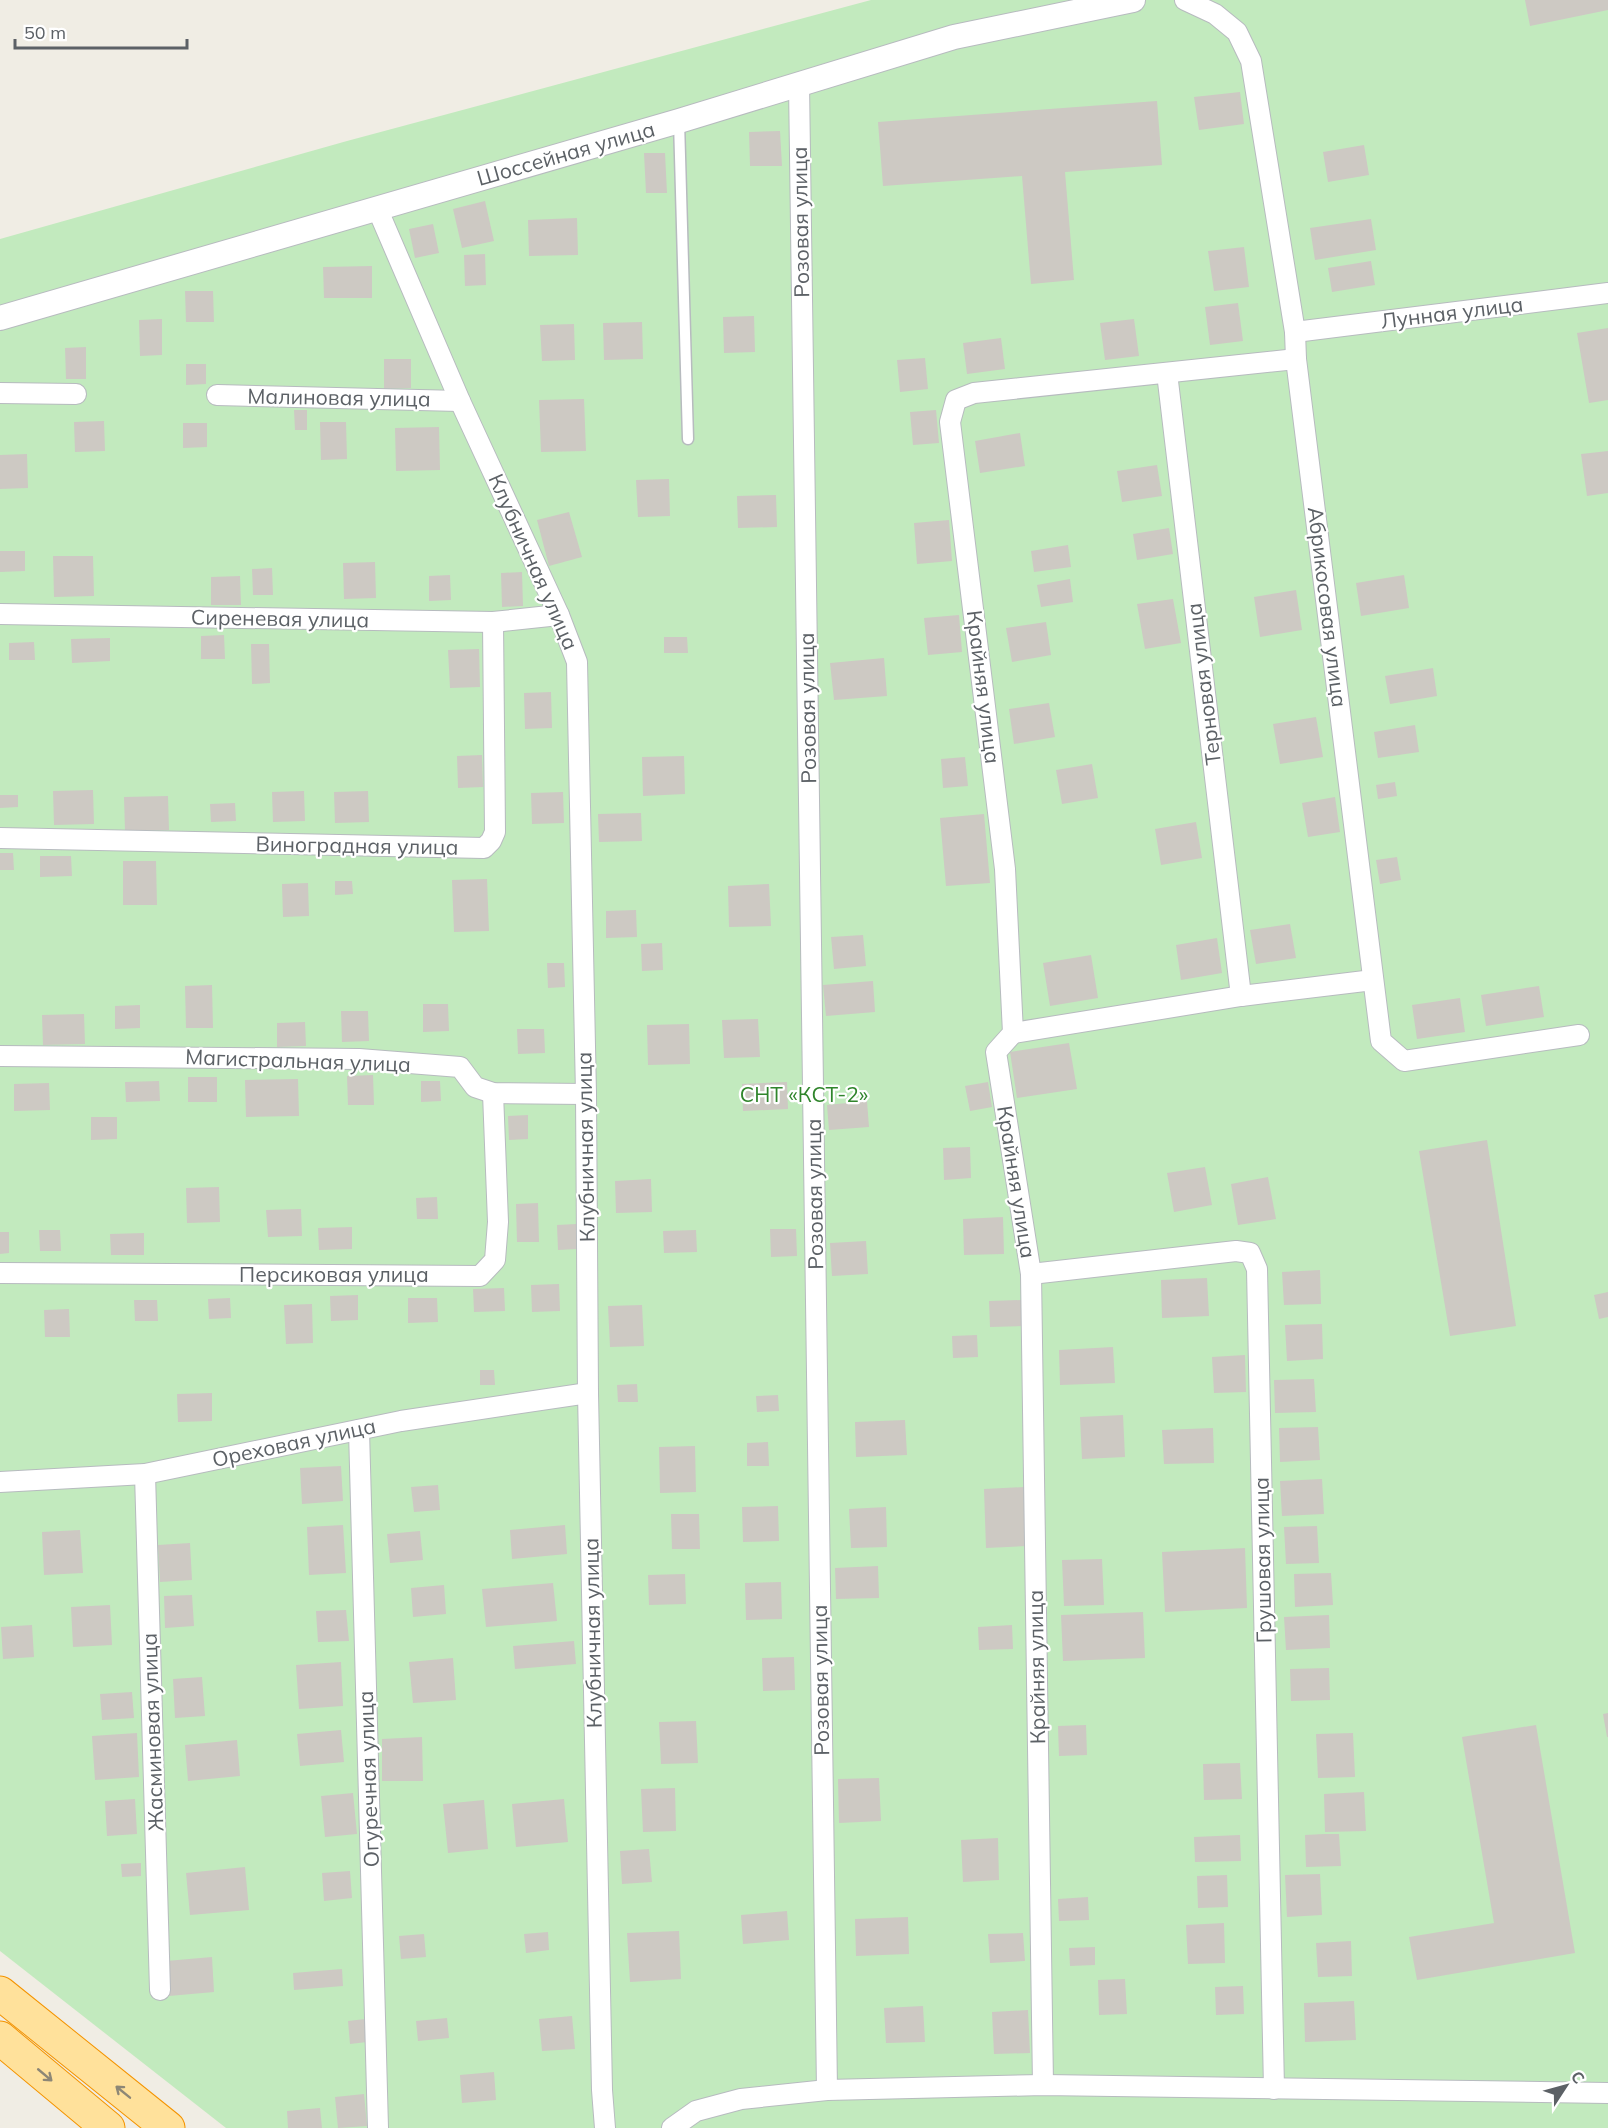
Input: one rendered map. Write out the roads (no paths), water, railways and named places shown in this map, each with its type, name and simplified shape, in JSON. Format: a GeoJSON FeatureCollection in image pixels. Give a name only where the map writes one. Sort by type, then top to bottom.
{"type":"FeatureCollection","features":[{"type":"Feature","properties":{"kind":"highway"},"geometry":{"type":"LineString","coordinates":[[0,1994],[168,2128]]}},
{"type":"Feature","properties":{"kind":"highway"},"geometry":{"type":"LineString","coordinates":[[0,2038],[108,2128]]}},
{"type":"Feature","properties":{"kind":"street","name":"Шоссейная улица"},"geometry":{"type":"LineString","coordinates":[[0,318],[679,121],[954,37],[1133,0]]}},
{"type":"Feature","properties":{"kind":"street","name":"Абрикосовая улица"},"geometry":{"type":"LineString","coordinates":[[1185,0],[1215,14],[1237,32],[1251,61],[1295,332],[1296,359],[1381,1041],[1404,1061],[1579,1035]]}},
{"type":"Feature","properties":{"kind":"street","name":"Розовая улица"},"geometry":{"type":"LineString","coordinates":[[800,83],[827,2090]]}},
{"type":"Feature","properties":{"kind":"street","name":"Клубничная улица"},"geometry":{"type":"LineString","coordinates":[[377,208],[460,401],[559,615],[577,662],[601,2067],[606,2128]]}},
{"type":"Feature","properties":{"kind":"street","name":"Лунная улица"},"geometry":{"type":"LineString","coordinates":[[1295,332],[1608,293]]}},
{"type":"Feature","properties":{"kind":"street"},"geometry":{"type":"LineString","coordinates":[[1167,373],[1296,359]]}},
{"type":"Feature","properties":{"kind":"street","name":"Крайняя улица"},"geometry":{"type":"LineString","coordinates":[[1043,2085],[1031,1274],[996,1052],[1013,1033],[1005,869],[950,422],[956,400],[974,393],[1167,373]]}},
{"type":"Feature","properties":{"kind":"street","name":"Терновая улица"},"geometry":{"type":"LineString","coordinates":[[1167,373],[1241,996]]}},
{"type":"Feature","properties":{"kind":"street"},"geometry":{"type":"LineString","coordinates":[[0,393],[76,394]]}},
{"type":"Feature","properties":{"kind":"street","name":"Малиновая улица"},"geometry":{"type":"LineString","coordinates":[[217,395],[460,401]]}},
{"type":"Feature","properties":{"kind":"street","name":"Сиреневая улица"},"geometry":{"type":"LineString","coordinates":[[0,614],[493,622],[559,615]]}},
{"type":"Feature","properties":{"kind":"street","name":"Виноградная улица"},"geometry":{"type":"LineString","coordinates":[[0,838],[484,848],[491,841],[495,832],[493,622]]}},
{"type":"Feature","properties":{"kind":"street"},"geometry":{"type":"LineString","coordinates":[[1013,1033],[1241,996],[1373,980]]}},
{"type":"Feature","properties":{"kind":"street","name":"Магистральная улица"},"geometry":{"type":"LineString","coordinates":[[0,1056],[360,1059],[460,1067],[475,1087],[494,1094]]}},
{"type":"Feature","properties":{"kind":"street"},"geometry":{"type":"LineString","coordinates":[[494,1094],[586,1094]]}},
{"type":"Feature","properties":{"kind":"street","name":"Персиковая улица"},"geometry":{"type":"LineString","coordinates":[[0,1273],[480,1276],[495,1260],[496,1251],[498,1222],[494,1094]]}},
{"type":"Feature","properties":{"kind":"street","name":"Грушовая улица"},"geometry":{"type":"LineString","coordinates":[[1031,1274],[1236,1251],[1250,1253],[1257,1269],[1275,2089]]}},
{"type":"Feature","properties":{"kind":"street","name":"Ореховая улица"},"geometry":{"type":"LineString","coordinates":[[0,1482],[145,1474],[402,1421],[588,1394]]}},
{"type":"Feature","properties":{"kind":"street","name":"Огуречная улица"},"geometry":{"type":"LineString","coordinates":[[359,1430],[378,2128]]}},
{"type":"Feature","properties":{"kind":"street","name":"Жасминовая улица"},"geometry":{"type":"LineString","coordinates":[[145,1474],[160,1989]]}},
{"type":"Feature","properties":{"kind":"street"},"geometry":{"type":"LineString","coordinates":[[672,2128],[696,2111],[741,2098],[827,2090],[1043,2085],[1608,2093]]}},
{"type":"Feature","properties":{"kind":"lane"},"geometry":{"type":"LineString","coordinates":[[679,121],[688,439]]}},
{"type":"Feature","properties":{"kind":"park label","name":"СНТ «КСТ-2»"},"geometry":{"type":"Point","coordinates":[804,1095]}}]}
